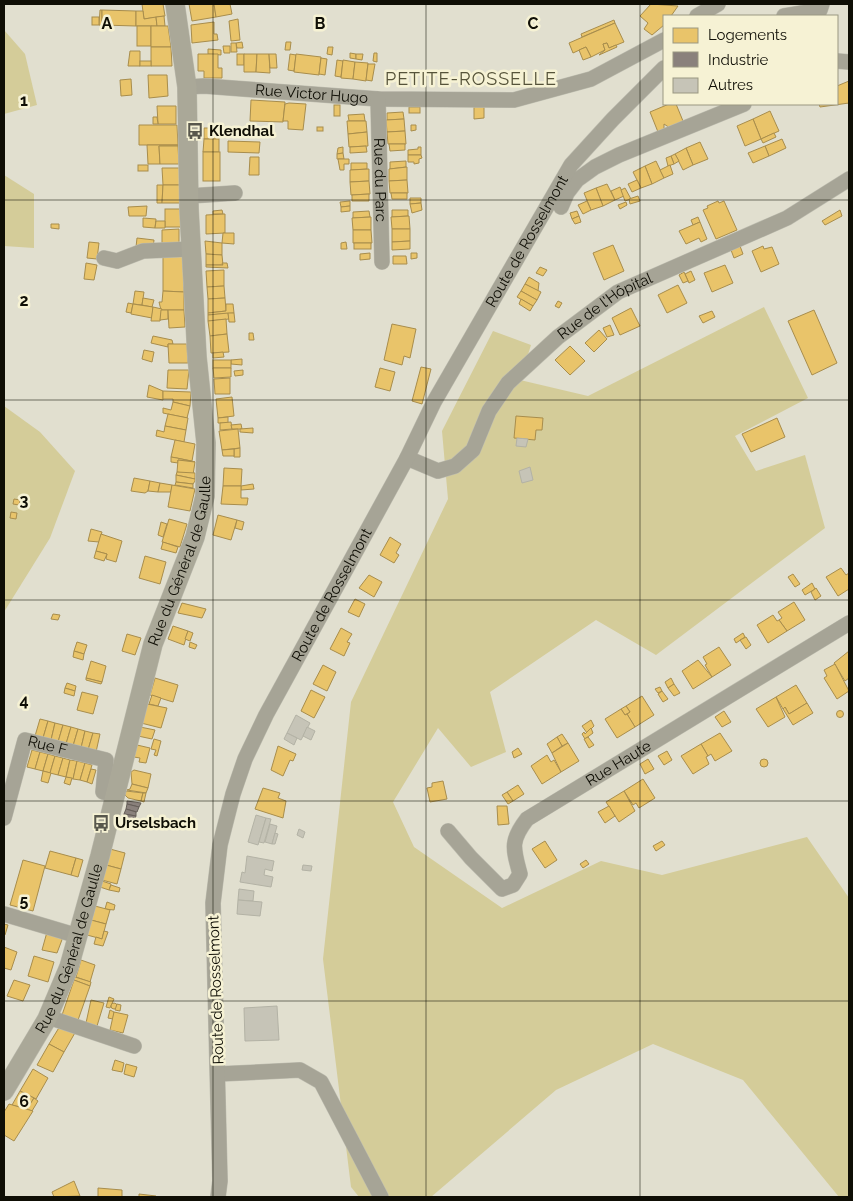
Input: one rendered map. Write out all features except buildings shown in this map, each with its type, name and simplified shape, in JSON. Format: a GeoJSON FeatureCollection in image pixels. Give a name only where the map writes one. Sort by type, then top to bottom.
{"type":"FeatureCollection","features":[{"type":"Feature","properties":{"kind":"main road","name":"Rue du Général de Gaulle"},"geometry":{"type":"LineString","coordinates":[[4,1091],[48,1017],[69,967],[153,644],[195,537],[205,496],[206,443],[197,357],[189,196],[187,87],[175,4]]}},
{"type":"Feature","properties":{"kind":"street"},"geometry":{"type":"LineString","coordinates":[[702,12],[718,4]]}},
{"type":"Feature","properties":{"kind":"street"},"geometry":{"type":"LineString","coordinates":[[790,15],[820,10],[822,4]]}},
{"type":"Feature","properties":{"kind":"street","name":"Rue Victor Hugo"},"geometry":{"type":"LineString","coordinates":[[187,87],[204,86],[378,99],[514,100],[591,79],[663,41]]}},
{"type":"Feature","properties":{"kind":"street","name":"Route de Rosselmont"},"geometry":{"type":"LineString","coordinates":[[218,1197],[220,1181],[213,903],[220,845],[245,759],[266,715],[407,458],[434,402],[571,165],[613,119],[663,69]]}},
{"type":"Feature","properties":{"kind":"street","name":"Rue du Parc"},"geometry":{"type":"LineString","coordinates":[[378,99],[382,262]]}},
{"type":"Feature","properties":{"kind":"street"},"geometry":{"type":"LineString","coordinates":[[711,116],[720,105]]}},
{"type":"Feature","properties":{"kind":"street"},"geometry":{"type":"LineString","coordinates":[[562,208],[567,193],[577,180],[595,167],[619,155],[741,105]]}},
{"type":"Feature","properties":{"kind":"street","name":"Rue de l'Hôpital"},"geometry":{"type":"LineString","coordinates":[[407,458],[438,471],[455,466],[473,450],[489,411],[508,383],[558,337],[618,292],[787,218],[849,179]]}},
{"type":"Feature","properties":{"kind":"street"},"geometry":{"type":"LineString","coordinates":[[189,196],[235,193]]}},
{"type":"Feature","properties":{"kind":"street"},"geometry":{"type":"LineString","coordinates":[[104,258],[117,261],[143,251],[192,248]]}},
{"type":"Feature","properties":{"kind":"street","name":"Rue Haute"},"geometry":{"type":"LineString","coordinates":[[448,831],[471,858],[502,889],[513,885],[520,874],[515,857],[515,835],[527,819],[849,623]]}},
{"type":"Feature","properties":{"kind":"street","name":"Rue F"},"geometry":{"type":"LineString","coordinates":[[4,818],[25,740],[106,760],[103,792],[115,795]]}},
{"type":"Feature","properties":{"kind":"street"},"geometry":{"type":"LineString","coordinates":[[4,914],[78,936]]}},
{"type":"Feature","properties":{"kind":"street"},"geometry":{"type":"LineString","coordinates":[[48,1017],[134,1046]]}},
{"type":"Feature","properties":{"kind":"street"},"geometry":{"type":"LineString","coordinates":[[218,1074],[300,1070],[321,1082],[381,1197]]}},
{"type":"Feature","properties":{"kind":"shaded area"},"geometry":{"type":"Polygon","coordinates":[[[4,30],[25,54],[37,105],[4,114],[4,30]]]}},
{"type":"Feature","properties":{"kind":"shaded area"},"geometry":{"type":"Polygon","coordinates":[[[4,175],[34,194],[34,248],[4,246],[4,175]]]}},
{"type":"Feature","properties":{"kind":"shaded area"},"geometry":{"type":"Polygon","coordinates":[[[764,307],[808,398],[735,436],[756,471],[805,455],[825,528],[656,655],[596,620],[490,692],[506,752],[471,767],[438,728],[393,802],[414,847],[502,908],[601,861],[662,875],[807,837],[849,898],[849,1197],[839,1197],[743,1080],[653,1044],[556,1090],[431,1197],[359,1197],[351,1187],[323,959],[351,702],[448,499],[442,431],[493,331],[531,345],[520,380],[588,396],[764,307]]]}},
{"type":"Feature","properties":{"kind":"shaded area"},"geometry":{"type":"Polygon","coordinates":[[[4,406],[40,432],[75,471],[50,538],[4,612],[4,406]]]}},
{"type":"Feature","properties":{"kind":"place","name":"Klendhal"},"geometry":{"type":"Point","coordinates":[195,131]}},
{"type":"Feature","properties":{"kind":"place","name":"Urselsbach"},"geometry":{"type":"Point","coordinates":[101,823]}},
{"type":"Feature","properties":{"kind":"district","name":"PETITE-ROSSELLE"},"geometry":{"type":"Point","coordinates":[471,79]}}]}
